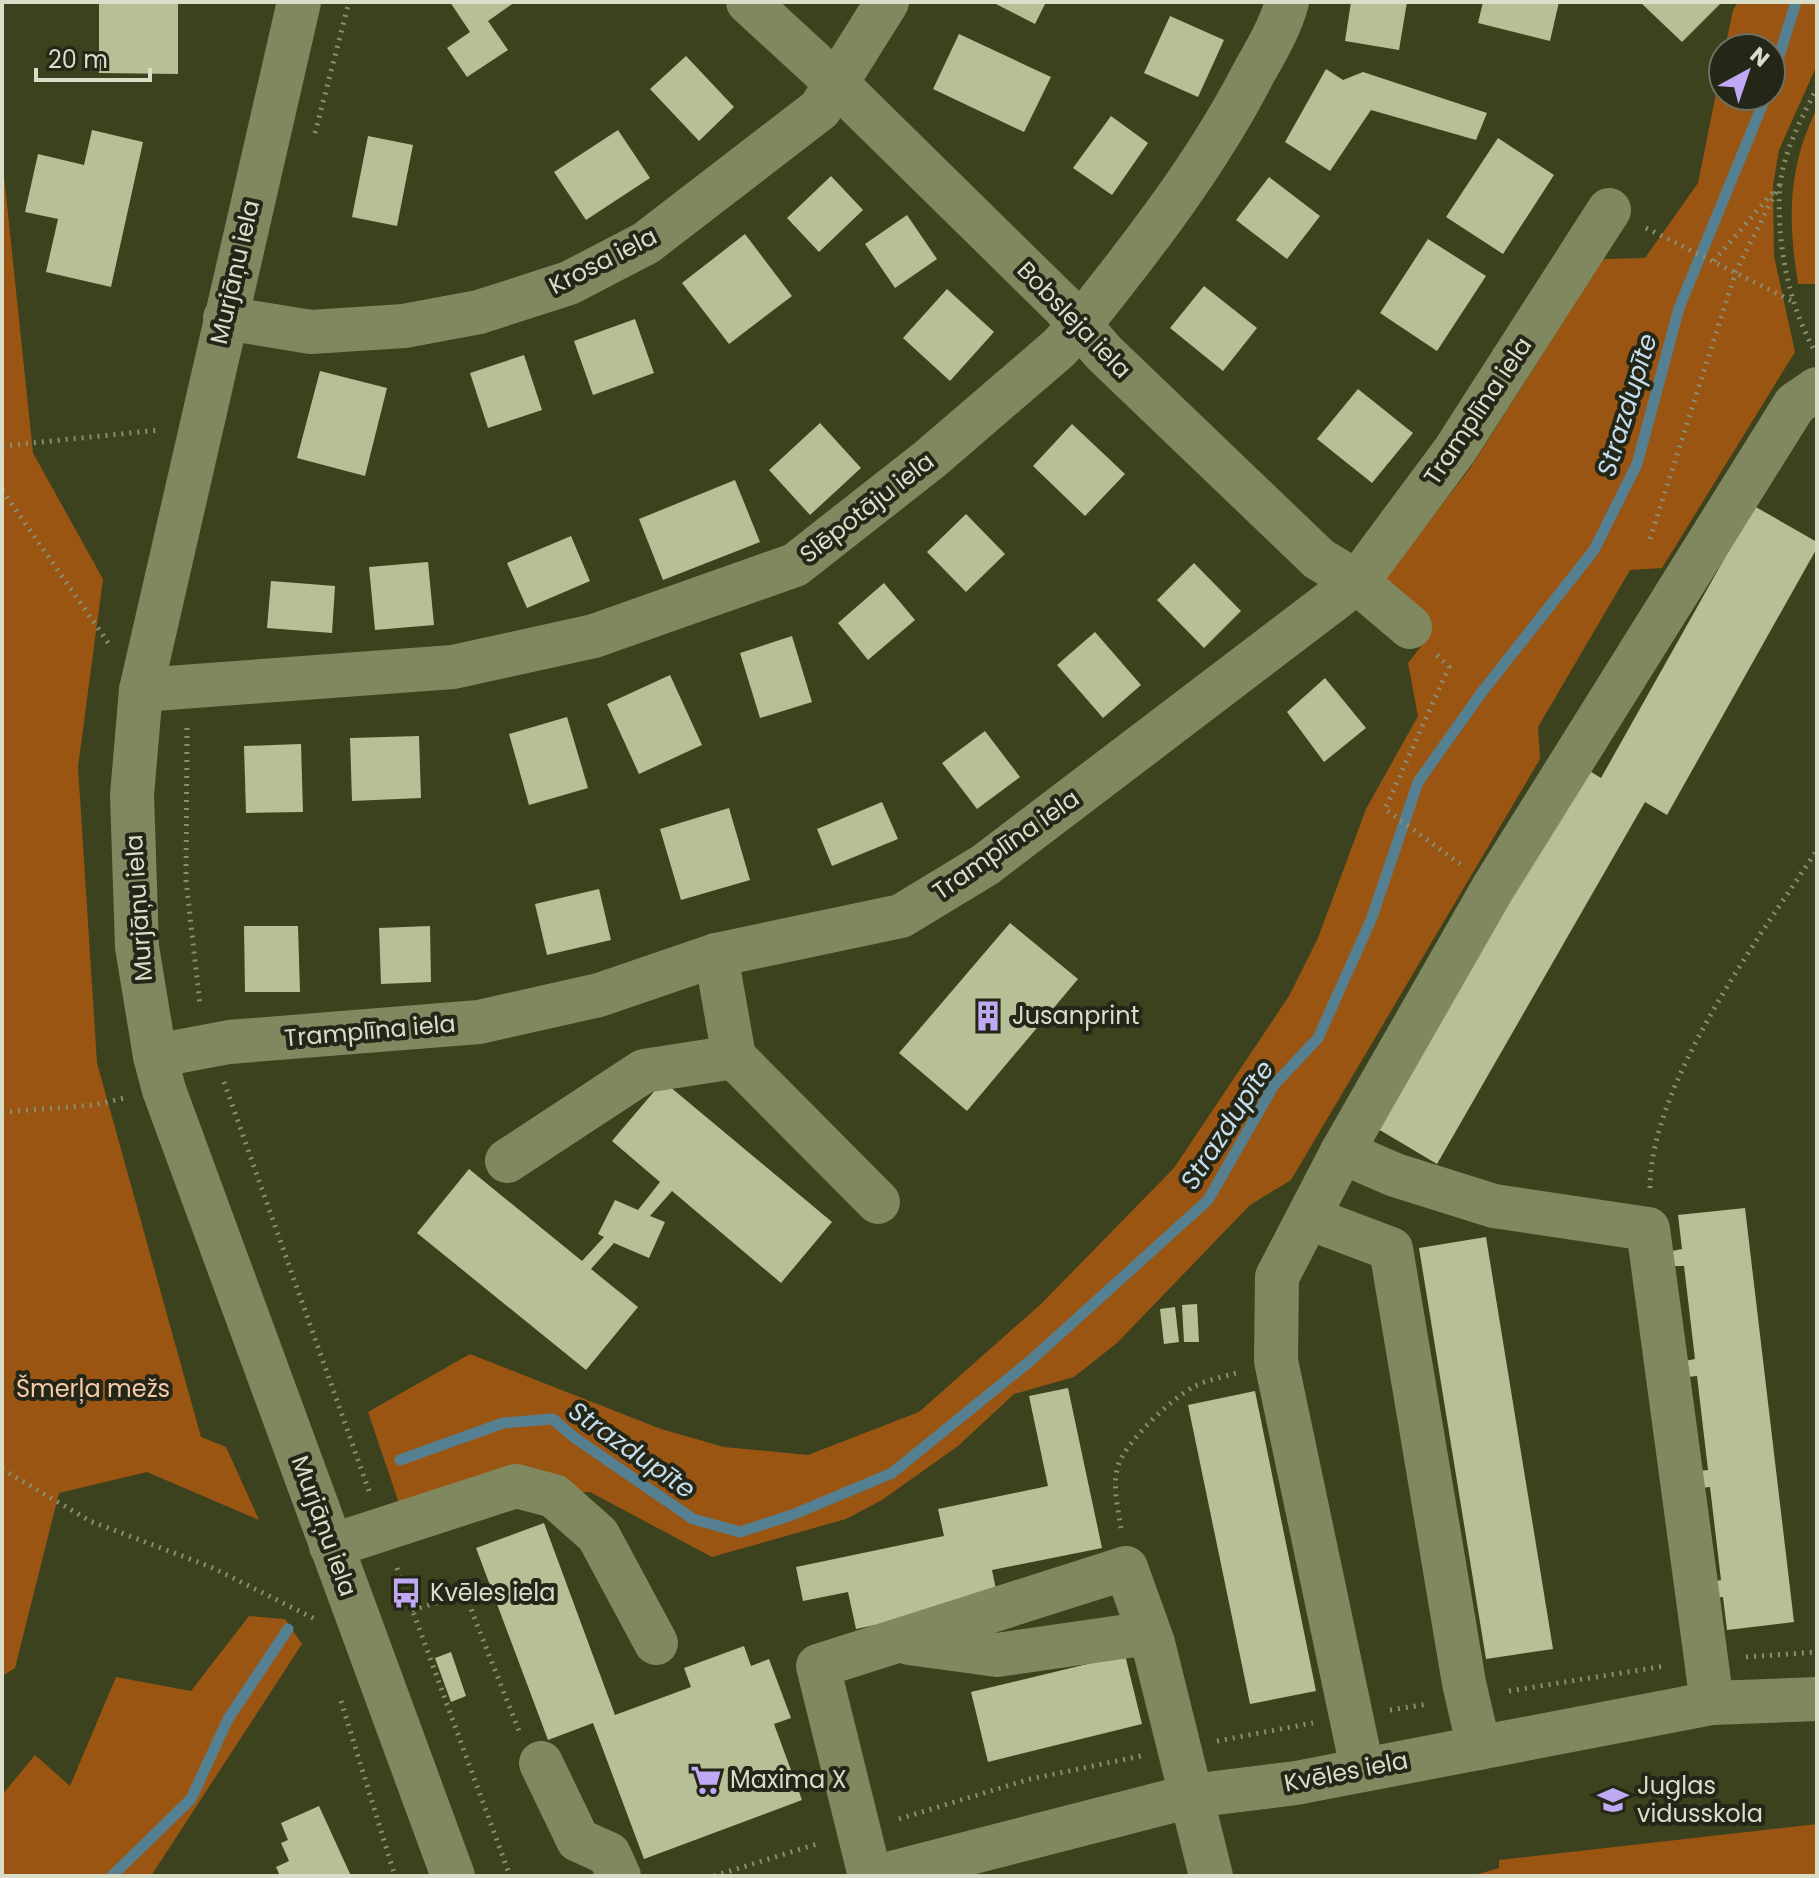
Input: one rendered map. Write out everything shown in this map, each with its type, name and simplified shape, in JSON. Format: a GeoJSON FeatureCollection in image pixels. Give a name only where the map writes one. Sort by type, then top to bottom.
{"type":"FeatureCollection","features":[{"type":"Feature","properties":{"kind":"street","name":"Murjāņu iela"},"geometry":{"type":"LineString","coordinates":[[299,2],[141,690],[132,795],[137,947],[160,1073],[453,1876]]}},
{"type":"Feature","properties":{"kind":"street","name":"Bobsleja iela"},"geometry":{"type":"LineString","coordinates":[[748,2],[836,83],[1063,306],[1079,326],[1319,559],[1357,582],[1410,627]]}},
{"type":"Feature","properties":{"kind":"street","name":"Krosa iela"},"geometry":{"type":"LineString","coordinates":[[225,318],[311,332],[404,326],[479,312],[569,283],[646,243],[820,109],[887,2]]}},
{"type":"Feature","properties":{"kind":"street","name":"Slēpotāju iela"},"geometry":{"type":"LineString","coordinates":[[141,690],[453,667],[594,636],[795,565],[918,469],[1059,348],[1079,326],[1132,260],[1191,178],[1237,105],[1282,20],[1287,2]]}},
{"type":"Feature","properties":{"kind":"street","name":"Tramplīna iela"},"geometry":{"type":"LineString","coordinates":[[160,1073],[204,1046],[479,1022],[599,995],[716,955],[901,916],[985,865],[1357,582],[1455,450],[1609,210]]}},
{"type":"Feature","properties":{"kind":"street"},"geometry":{"type":"LineString","coordinates":[[1362,1768],[1276,1361],[1277,1277],[1342,1152],[1493,888],[1795,404],[1817,389]]}},
{"type":"Feature","properties":{"kind":"street"},"geometry":{"type":"LineString","coordinates":[[716,955],[734,1057],[878,1202]]}},
{"type":"Feature","properties":{"kind":"street"},"geometry":{"type":"LineString","coordinates":[[507,1161],[644,1071],[734,1057]]}},
{"type":"Feature","properties":{"kind":"street"},"geometry":{"type":"LineString","coordinates":[[1342,1152],[1395,1175],[1494,1206],[1648,1229],[1712,1703]]}},
{"type":"Feature","properties":{"kind":"street"},"geometry":{"type":"LineString","coordinates":[[1309,1218],[1391,1249],[1464,1683],[1479,1748]]}},
{"type":"Feature","properties":{"kind":"street"},"geometry":{"type":"LineString","coordinates":[[331,1546],[516,1486],[554,1496],[598,1535],[656,1643]]}},
{"type":"Feature","properties":{"kind":"street"},"geometry":{"type":"LineString","coordinates":[[870,1876],[818,1666],[1126,1568],[1149,1633],[1211,1876]]}},
{"type":"Feature","properties":{"kind":"street"},"geometry":{"type":"LineString","coordinates":[[894,1641],[997,1655],[1149,1633]]}},
{"type":"Feature","properties":{"kind":"street","name":"Kvēles iela"},"geometry":{"type":"LineString","coordinates":[[880,1876],[1191,1796],[1296,1783],[1712,1703],[1817,1699]]}},
{"type":"Feature","properties":{"kind":"street"},"geometry":{"type":"LineString","coordinates":[[541,1763],[578,1840],[609,1854],[619,1876]]}},
{"type":"Feature","properties":{"kind":"path"},"geometry":{"type":"LineString","coordinates":[[313,141],[349,2]]}},
{"type":"Feature","properties":{"kind":"path"},"geometry":{"type":"LineString","coordinates":[[1650,539],[1736,271],[1780,184],[1800,122],[1817,88]]}},
{"type":"Feature","properties":{"kind":"path"},"geometry":{"type":"LineString","coordinates":[[1711,260],[1780,184]]}},
{"type":"Feature","properties":{"kind":"path"},"geometry":{"type":"LineString","coordinates":[[1780,184],[1782,248],[1800,324],[1817,356]]}},
{"type":"Feature","properties":{"kind":"path"},"geometry":{"type":"LineString","coordinates":[[1609,210],[1795,303]]}},
{"type":"Feature","properties":{"kind":"path"},"geometry":{"type":"LineString","coordinates":[[2,446],[199,427]]}},
{"type":"Feature","properties":{"kind":"path"},"geometry":{"type":"LineString","coordinates":[[2,490],[141,690]]}},
{"type":"Feature","properties":{"kind":"path"},"geometry":{"type":"LineString","coordinates":[[1410,627],[1449,667],[1385,809],[1466,869]]}},
{"type":"Feature","properties":{"kind":"path"},"geometry":{"type":"LineString","coordinates":[[187,687],[186,880],[204,1046],[222,1077],[510,1876]]}},
{"type":"Feature","properties":{"kind":"path"},"geometry":{"type":"LineString","coordinates":[[1648,1229],[1650,1173],[1670,1101],[1692,1050],[1817,850]]}},
{"type":"Feature","properties":{"kind":"path"},"geometry":{"type":"LineString","coordinates":[[2,1112],[95,1105],[160,1073]]}},
{"type":"Feature","properties":{"kind":"path"},"geometry":{"type":"LineString","coordinates":[[1126,1568],[1115,1489],[1118,1466],[1125,1451],[1162,1411],[1194,1386],[1276,1361]]}},
{"type":"Feature","properties":{"kind":"path"},"geometry":{"type":"LineString","coordinates":[[2,1472],[90,1521],[211,1567],[316,1619],[321,1634]]}},
{"type":"Feature","properties":{"kind":"path"},"geometry":{"type":"LineString","coordinates":[[412,1610],[465,1594],[528,1756],[541,1763]]}},
{"type":"Feature","properties":{"kind":"path"},"geometry":{"type":"LineString","coordinates":[[339,1695],[395,1876]]}},
{"type":"Feature","properties":{"kind":"path"},"geometry":{"type":"LineString","coordinates":[[714,1876],[859,1831]]}},
{"type":"Feature","properties":{"kind":"green space"},"geometry":{"type":"Polygon","coordinates":[[[1738,2],[1817,2],[1817,65],[1779,150],[1773,185],[1774,256],[1795,352],[1662,568],[1630,570],[1538,727],[1540,759],[1291,1180],[1250,1205],[1117,1343],[1074,1377],[1014,1394],[958,1446],[882,1500],[846,1519],[712,1557],[590,1492],[503,1493],[403,1515],[368,1412],[470,1354],[661,1429],[724,1447],[808,1455],[919,1412],[1041,1304],[1174,1168],[1289,996],[1318,938],[1366,809],[1418,716],[1408,663],[1430,635],[1380,585],[1471,467],[1603,259],[1645,258],[1698,183],[1712,112],[1787,112],[1787,32],[1728,32],[1738,2]]]}},
{"type":"Feature","properties":{"kind":"green space"},"geometry":{"type":"Polygon","coordinates":[[[1817,108],[1817,284],[1798,284],[1792,195],[1800,153],[1817,108]]]}},
{"type":"Feature","properties":{"kind":"green space","name":"Šmerļa mežs"},"geometry":{"type":"Polygon","coordinates":[[[2,157],[33,453],[103,579],[78,767],[97,1063],[201,1437],[226,1447],[259,1520],[147,1472],[59,1493],[15,1668],[2,1676],[2,157]]]}},
{"type":"Feature","properties":{"kind":"green space"},"geometry":{"type":"Polygon","coordinates":[[[249,1616],[285,1619],[302,1644],[151,1876],[2,1876],[2,1795],[35,1755],[70,1786],[116,1677],[191,1691],[249,1616]]]}},
{"type":"Feature","properties":{"kind":"green space"},"geometry":{"type":"Polygon","coordinates":[[[1817,1824],[1817,1876],[1472,1876],[1499,1868],[1499,1860],[1817,1824]]]}},
{"type":"Feature","properties":{"kind":"building"},"geometry":{"type":"Polygon","coordinates":[[[99,2],[178,2],[178,74],[99,73],[99,2]]]}},
{"type":"Feature","properties":{"kind":"building"},"geometry":{"type":"Polygon","coordinates":[[[450,2],[515,2],[488,21],[508,50],[467,77],[447,48],[470,32],[450,2]]]}},
{"type":"Feature","properties":{"kind":"building"},"geometry":{"type":"Polygon","coordinates":[[[992,2],[1046,2],[1035,24],[992,2]]]}},
{"type":"Feature","properties":{"kind":"building"},"geometry":{"type":"Polygon","coordinates":[[[1351,2],[1407,2],[1399,50],[1345,41],[1351,2]]]}},
{"type":"Feature","properties":{"kind":"building"},"geometry":{"type":"Polygon","coordinates":[[[1483,2],[1559,2],[1550,41],[1478,23],[1483,2]]]}},
{"type":"Feature","properties":{"kind":"building"},"geometry":{"type":"Polygon","coordinates":[[[1640,2],[1722,2],[1682,42],[1640,2]]]}},
{"type":"Feature","properties":{"kind":"building"},"geometry":{"type":"Polygon","coordinates":[[[1170,16],[1224,40],[1198,97],[1144,73],[1170,16]]]}},
{"type":"Feature","properties":{"kind":"building"},"geometry":{"type":"Polygon","coordinates":[[[959,34],[1051,77],[1024,132],[933,89],[959,34]]]}},
{"type":"Feature","properties":{"kind":"building"},"geometry":{"type":"Polygon","coordinates":[[[686,56],[734,107],[699,141],[650,89],[686,56]]]}},
{"type":"Feature","properties":{"kind":"building"},"geometry":{"type":"Polygon","coordinates":[[[1326,69],[1343,80],[1363,72],[1487,113],[1476,140],[1371,110],[1330,171],[1285,142],[1326,69]]]}},
{"type":"Feature","properties":{"kind":"building"},"geometry":{"type":"Polygon","coordinates":[[[1111,116],[1148,143],[1112,195],[1073,168],[1111,116]]]}},
{"type":"Feature","properties":{"kind":"building"},"geometry":{"type":"Polygon","coordinates":[[[92,130],[143,142],[111,287],[46,272],[58,219],[25,212],[38,154],[84,165],[92,130]]]}},
{"type":"Feature","properties":{"kind":"building"},"geometry":{"type":"Polygon","coordinates":[[[618,130],[650,178],[586,220],[554,172],[618,130]]]}},
{"type":"Feature","properties":{"kind":"building"},"geometry":{"type":"Polygon","coordinates":[[[368,136],[413,145],[397,226],[352,217],[368,136]]]}},
{"type":"Feature","properties":{"kind":"building"},"geometry":{"type":"Polygon","coordinates":[[[1498,138],[1554,175],[1503,254],[1446,217],[1498,138]]]}},
{"type":"Feature","properties":{"kind":"building"},"geometry":{"type":"Polygon","coordinates":[[[831,176],[863,210],[819,252],[787,218],[831,176]]]}},
{"type":"Feature","properties":{"kind":"building"},"geometry":{"type":"Polygon","coordinates":[[[1269,177],[1320,216],[1287,259],[1236,220],[1269,177]]]}},
{"type":"Feature","properties":{"kind":"building"},"geometry":{"type":"Polygon","coordinates":[[[907,215],[937,259],[895,288],[865,244],[907,215]]]}},
{"type":"Feature","properties":{"kind":"building"},"geometry":{"type":"Polygon","coordinates":[[[745,234],[792,296],[729,344],[682,283],[745,234]]]}},
{"type":"Feature","properties":{"kind":"building"},"geometry":{"type":"Polygon","coordinates":[[[1428,239],[1486,276],[1437,351],[1380,313],[1428,239]]]}},
{"type":"Feature","properties":{"kind":"building"},"geometry":{"type":"Polygon","coordinates":[[[1204,286],[1257,328],[1223,371],[1170,328],[1204,286]]]}},
{"type":"Feature","properties":{"kind":"building"},"geometry":{"type":"Polygon","coordinates":[[[947,289],[994,332],[950,381],[903,338],[947,289]]]}},
{"type":"Feature","properties":{"kind":"building"},"geometry":{"type":"Polygon","coordinates":[[[635,319],[654,373],[593,395],[574,341],[635,319]]]}},
{"type":"Feature","properties":{"kind":"building"},"geometry":{"type":"Polygon","coordinates":[[[524,355],[542,410],[488,428],[470,373],[524,355]]]}},
{"type":"Feature","properties":{"kind":"building"},"geometry":{"type":"Polygon","coordinates":[[[320,371],[387,388],[365,476],[297,458],[320,371]]]}},
{"type":"Feature","properties":{"kind":"building"},"geometry":{"type":"Polygon","coordinates":[[[1358,389],[1413,433],[1372,483],[1317,439],[1358,389]]]}},
{"type":"Feature","properties":{"kind":"building"},"geometry":{"type":"Polygon","coordinates":[[[820,423],[861,468],[810,515],[769,470],[820,423]]]}},
{"type":"Feature","properties":{"kind":"building"},"geometry":{"type":"Polygon","coordinates":[[[1072,424],[1125,474],[1085,516],[1033,466],[1072,424]]]}},
{"type":"Feature","properties":{"kind":"building"},"geometry":{"type":"Polygon","coordinates":[[[735,480],[760,542],[663,580],[639,519],[735,480]]]}},
{"type":"Feature","properties":{"kind":"building"},"geometry":{"type":"Polygon","coordinates":[[[1754,506],[1817,542],[1817,548],[1667,815],[1645,802],[1437,1164],[1373,1126],[1580,765],[1601,778],[1754,506]]]}},
{"type":"Feature","properties":{"kind":"building"},"geometry":{"type":"Polygon","coordinates":[[[966,514],[1005,554],[966,592],[927,552],[966,514]]]}},
{"type":"Feature","properties":{"kind":"building"},"geometry":{"type":"Polygon","coordinates":[[[571,536],[590,581],[527,608],[507,563],[571,536]]]}},
{"type":"Feature","properties":{"kind":"building"},"geometry":{"type":"Polygon","coordinates":[[[428,562],[434,625],[375,630],[369,567],[428,562]]]}},
{"type":"Feature","properties":{"kind":"building"},"geometry":{"type":"Polygon","coordinates":[[[1194,563],[1241,611],[1204,648],[1157,600],[1194,563]]]}},
{"type":"Feature","properties":{"kind":"building"},"geometry":{"type":"Polygon","coordinates":[[[271,581],[335,586],[332,633],[267,628],[271,581]]]}},
{"type":"Feature","properties":{"kind":"building"},"geometry":{"type":"Polygon","coordinates":[[[884,583],[915,620],[868,660],[838,623],[884,583]]]}},
{"type":"Feature","properties":{"kind":"building"},"geometry":{"type":"Polygon","coordinates":[[[1095,632],[1141,685],[1103,718],[1057,665],[1095,632]]]}},
{"type":"Feature","properties":{"kind":"building"},"geometry":{"type":"Polygon","coordinates":[[[792,636],[812,702],[760,718],[740,653],[792,636]]]}},
{"type":"Feature","properties":{"kind":"building"},"geometry":{"type":"Polygon","coordinates":[[[670,675],[702,745],[639,774],[607,704],[670,675]]]}},
{"type":"Feature","properties":{"kind":"building"},"geometry":{"type":"Polygon","coordinates":[[[1325,678],[1366,728],[1324,762],[1287,712],[1325,678]]]}},
{"type":"Feature","properties":{"kind":"building"},"geometry":{"type":"Polygon","coordinates":[[[567,717],[588,788],[529,805],[509,734],[567,717]]]}},
{"type":"Feature","properties":{"kind":"building"},"geometry":{"type":"Polygon","coordinates":[[[985,731],[1020,777],[977,809],[942,763],[985,731]]]}},
{"type":"Feature","properties":{"kind":"building"},"geometry":{"type":"Polygon","coordinates":[[[419,736],[421,798],[352,801],[350,738],[419,736]]]}},
{"type":"Feature","properties":{"kind":"building"},"geometry":{"type":"Polygon","coordinates":[[[301,744],[303,812],[246,813],[244,746],[301,744]]]}},
{"type":"Feature","properties":{"kind":"building"},"geometry":{"type":"Polygon","coordinates":[[[882,802],[898,839],[832,866],[817,829],[882,802]]]}},
{"type":"Feature","properties":{"kind":"building"},"geometry":{"type":"Polygon","coordinates":[[[729,808],[750,880],[681,900],[660,829],[729,808]]]}},
{"type":"Feature","properties":{"kind":"building"},"geometry":{"type":"Polygon","coordinates":[[[599,889],[611,940],[547,955],[535,904],[599,889]]]}},
{"type":"Feature","properties":{"kind":"building","name":"Jusanprint"},"geometry":{"type":"Polygon","coordinates":[[[1010,923],[1078,979],[967,1111],[899,1053],[1010,923]]]}},
{"type":"Feature","properties":{"kind":"building"},"geometry":{"type":"Polygon","coordinates":[[[244,926],[298,926],[300,992],[245,992],[244,926]]]}},
{"type":"Feature","properties":{"kind":"building"},"geometry":{"type":"Polygon","coordinates":[[[430,926],[431,982],[381,984],[379,928],[430,926]]]}},
{"type":"Feature","properties":{"kind":"building"},"geometry":{"type":"Polygon","coordinates":[[[663,1081],[832,1222],[781,1283],[672,1191],[650,1216],[665,1222],[649,1258],[614,1243],[591,1269],[638,1307],[586,1370],[417,1233],[469,1169],[582,1261],[604,1237],[598,1234],[615,1200],[638,1210],[660,1182],[612,1141],[663,1081]]]}},
{"type":"Feature","properties":{"kind":"building"},"geometry":{"type":"Polygon","coordinates":[[[1745,1208],[1794,1622],[1727,1630],[1723,1597],[1713,1598],[1711,1582],[1721,1580],[1710,1487],[1700,1488],[1698,1471],[1708,1470],[1697,1376],[1687,1377],[1685,1361],[1695,1359],[1684,1266],[1674,1266],[1672,1251],[1682,1249],[1678,1215],[1745,1208]]]}},
{"type":"Feature","properties":{"kind":"building"},"geometry":{"type":"Polygon","coordinates":[[[1486,1237],[1553,1649],[1486,1659],[1419,1248],[1486,1237]]]}},
{"type":"Feature","properties":{"kind":"building"},"geometry":{"type":"Polygon","coordinates":[[[1197,1304],[1199,1342],[1184,1342],[1182,1305],[1197,1304]]]}},
{"type":"Feature","properties":{"kind":"building"},"geometry":{"type":"Polygon","coordinates":[[[1175,1307],[1179,1342],[1164,1344],[1160,1309],[1175,1307]]]}},
{"type":"Feature","properties":{"kind":"building"},"geometry":{"type":"Polygon","coordinates":[[[1068,1388],[1102,1548],[992,1570],[998,1599],[856,1629],[848,1592],[803,1601],[796,1567],[944,1536],[938,1509],[1048,1486],[1029,1396],[1068,1388]]]}},
{"type":"Feature","properties":{"kind":"building"},"geometry":{"type":"Polygon","coordinates":[[[1255,1391],[1316,1691],[1250,1704],[1188,1405],[1255,1391]]]}},
{"type":"Feature","properties":{"kind":"building"},"geometry":{"type":"Polygon","coordinates":[[[544,1523],[615,1715],[691,1687],[684,1668],[744,1646],[751,1666],[769,1659],[791,1718],[774,1724],[802,1800],[644,1859],[593,1723],[548,1740],[476,1548],[544,1523]]]}},
{"type":"Feature","properties":{"kind":"building"},"geometry":{"type":"Polygon","coordinates":[[[451,1652],[466,1696],[451,1702],[435,1658],[451,1652]]]}},
{"type":"Feature","properties":{"kind":"building"},"geometry":{"type":"Polygon","coordinates":[[[1125,1655],[1142,1724],[988,1762],[971,1692],[1125,1655]]]}},
{"type":"Feature","properties":{"kind":"building"},"geometry":{"type":"Polygon","coordinates":[[[319,1806],[351,1876],[280,1876],[276,1867],[289,1861],[281,1843],[288,1840],[281,1823],[319,1806]]]}},
{"type":"Feature","properties":{"kind":"waterway","name":"Strazdupīte"},"geometry":{"type":"LineString","coordinates":[[1787,32],[1796,2]]}},
{"type":"Feature","properties":{"kind":"waterway","name":"Strazdupīte"},"geometry":{"type":"LineString","coordinates":[[400,1460],[503,1423],[553,1419],[575,1438],[693,1519],[740,1532],[792,1515],[892,1473],[1030,1361],[1208,1200],[1274,1085],[1318,1038],[1371,920],[1418,782],[1482,692],[1594,550],[1637,464],[1679,308],[1759,112]]}},
{"type":"Feature","properties":{"kind":"waterway","name":"Strazdupīte"},"geometry":{"type":"LineString","coordinates":[[112,1876],[191,1799],[228,1719],[288,1629]]}},
{"type":"Feature","properties":{"kind":"place","name":"Jusanprint"},"geometry":{"type":"Point","coordinates":[988,1016]}},
{"type":"Feature","properties":{"kind":"place","name":"Kvēles iela"},"geometry":{"type":"Point","coordinates":[406,1593]}},
{"type":"Feature","properties":{"kind":"place","name":"Maxima X"},"geometry":{"type":"Point","coordinates":[706,1780]}},
{"type":"Feature","properties":{"kind":"place","name":"Juglas vidusskola"},"geometry":{"type":"Point","coordinates":[1613,1800]}}]}
